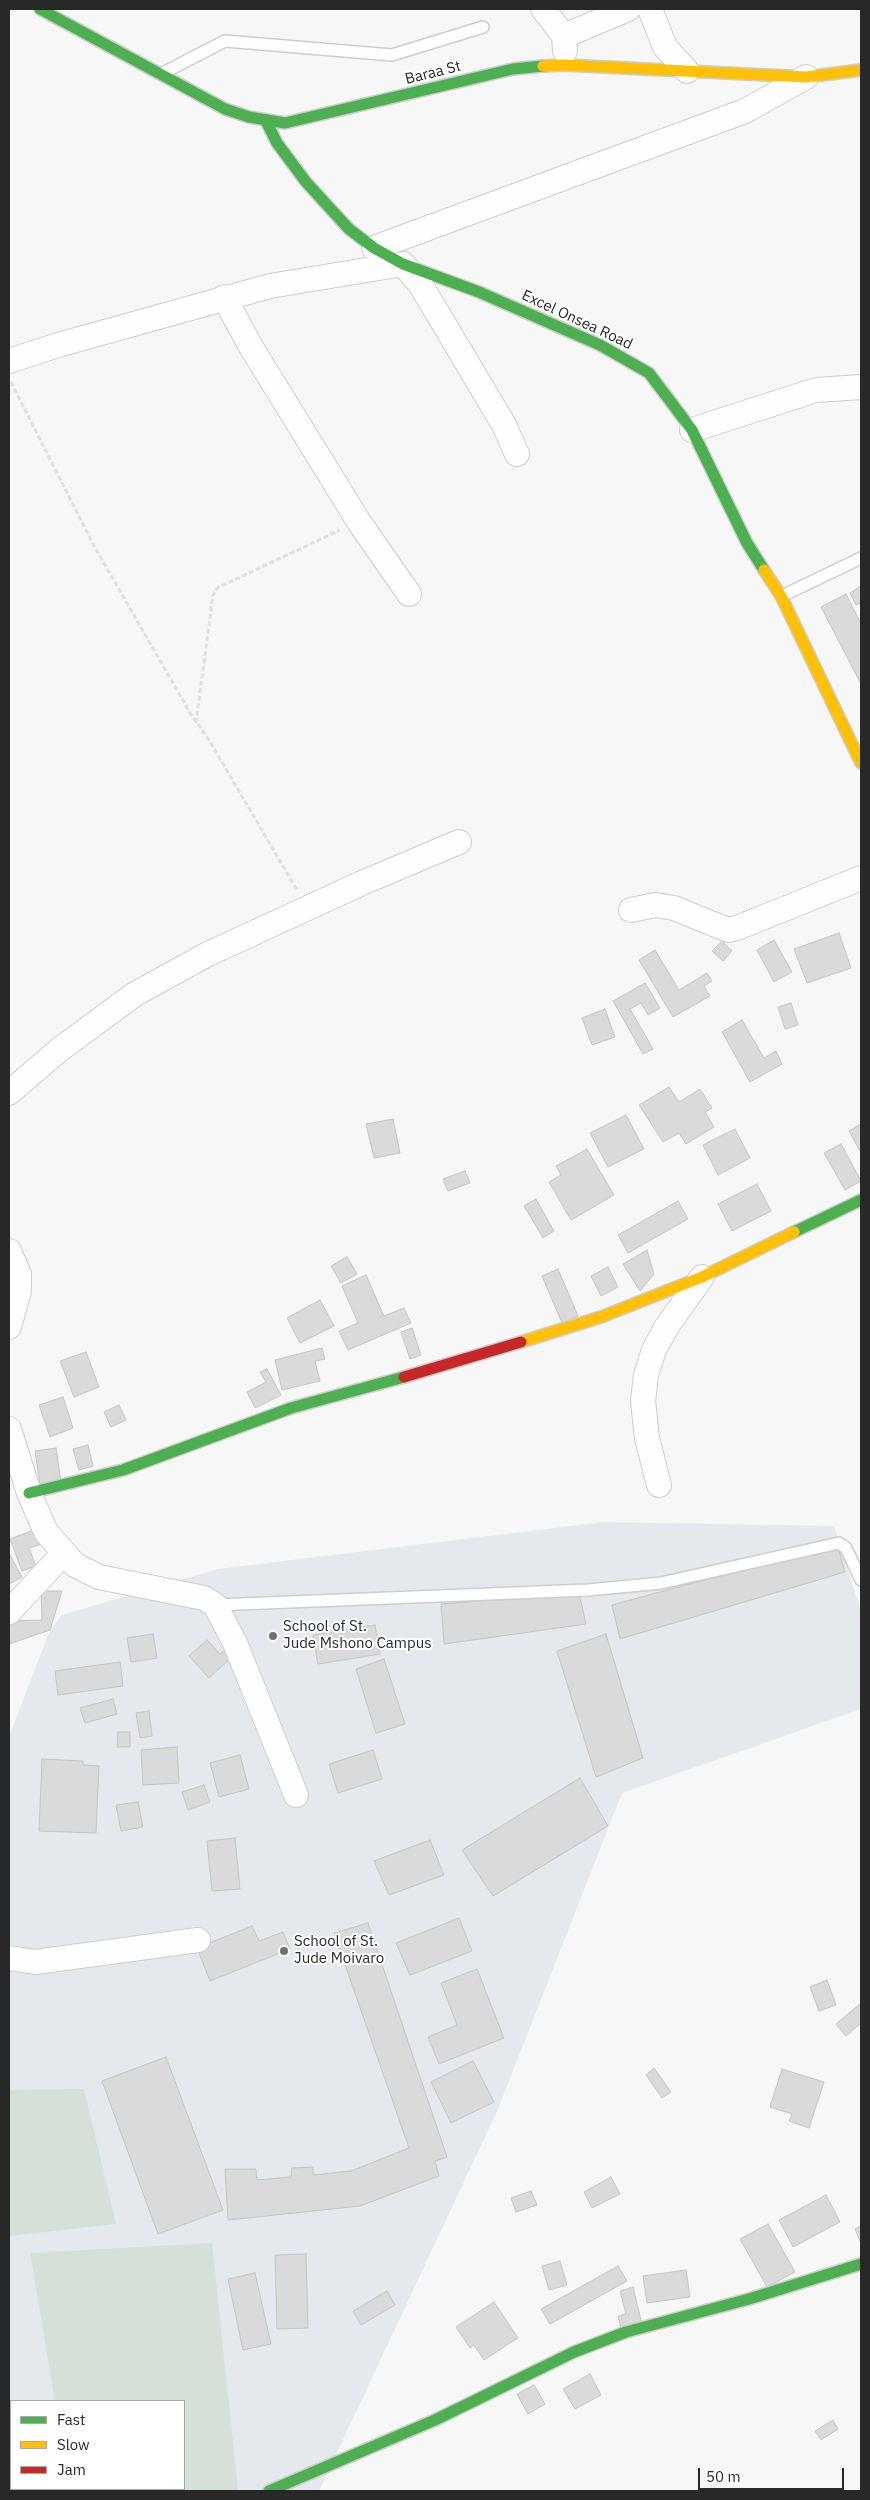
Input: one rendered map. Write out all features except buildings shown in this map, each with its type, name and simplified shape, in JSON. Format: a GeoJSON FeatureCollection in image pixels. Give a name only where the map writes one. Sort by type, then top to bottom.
{"type":"FeatureCollection","features":[{"type":"Feature","properties":{"kind":"street","name":"Baraa St"},"geometry":{"type":"LineString","coordinates":[[40,9],[225,109],[266,121],[306,120],[513,69],[565,65],[806,77],[861,70]]}},
{"type":"Feature","properties":{"kind":"street"},"geometry":{"type":"LineString","coordinates":[[543,9],[564,36],[565,65]]}},
{"type":"Feature","properties":{"kind":"street"},"geometry":{"type":"LineString","coordinates":[[564,36],[628,9]]}},
{"type":"Feature","properties":{"kind":"street"},"geometry":{"type":"LineString","coordinates":[[650,9],[664,47],[687,71]]}},
{"type":"Feature","properties":{"kind":"street"},"geometry":{"type":"LineString","coordinates":[[374,248],[745,111],[806,77]]}},
{"type":"Feature","properties":{"kind":"street","name":"Excel Onsea Road"},"geometry":{"type":"LineString","coordinates":[[266,121],[281,149],[306,182],[349,229],[374,248],[403,264],[479,292],[600,345],[649,373],[692,430],[747,543],[781,596],[825,684],[861,763]]}},
{"type":"Feature","properties":{"kind":"street"},"geometry":{"type":"LineString","coordinates":[[9,361],[224,297],[270,286],[403,264],[420,284],[504,425],[518,454]]}},
{"type":"Feature","properties":{"kind":"street"},"geometry":{"type":"LineString","coordinates":[[224,297],[251,347],[359,522],[409,594]]}},
{"type":"Feature","properties":{"kind":"street"},"geometry":{"type":"LineString","coordinates":[[692,430],[816,390],[861,387]]}},
{"type":"Feature","properties":{"kind":"street"},"geometry":{"type":"LineString","coordinates":[[9,1093],[59,1050],[135,994],[208,954],[459,842]]}},
{"type":"Feature","properties":{"kind":"street"},"geometry":{"type":"LineString","coordinates":[[631,910],[655,904],[674,908],[728,930],[861,878]]}},
{"type":"Feature","properties":{"kind":"street"},"geometry":{"type":"LineString","coordinates":[[29,1493],[123,1470],[292,1408],[552,1333],[643,1302],[702,1277],[861,1200]]}},
{"type":"Feature","properties":{"kind":"street"},"geometry":{"type":"LineString","coordinates":[[9,1251],[18,1274],[19,1291],[9,1327]]}},
{"type":"Feature","properties":{"kind":"street"},"geometry":{"type":"LineString","coordinates":[[658,1485],[647,1438],[643,1401],[646,1375],[654,1350],[667,1326],[702,1277]]}},
{"type":"Feature","properties":{"kind":"street"},"geometry":{"type":"LineString","coordinates":[[9,1429],[29,1493],[46,1532],[63,1554],[75,1565],[99,1577],[204,1598],[215,1605],[236,1643],[296,1795]]}},
{"type":"Feature","properties":{"kind":"street"},"geometry":{"type":"LineString","coordinates":[[9,1612],[63,1554]]}},
{"type":"Feature","properties":{"kind":"street"},"geometry":{"type":"LineString","coordinates":[[9,1958],[35,1962],[198,1940]]}},
{"type":"Feature","properties":{"kind":"street"},"geometry":{"type":"LineString","coordinates":[[269,2491],[435,2420],[574,2352],[626,2332],[749,2299],[861,2264]]}},
{"type":"Feature","properties":{"kind":"lane"},"geometry":{"type":"LineString","coordinates":[[160,74],[225,41],[392,55],[483,27]]}},
{"type":"Feature","properties":{"kind":"lane"},"geometry":{"type":"LineString","coordinates":[[781,596],[861,558]]}},
{"type":"Feature","properties":{"kind":"lane"},"geometry":{"type":"LineString","coordinates":[[215,1605],[588,1590],[661,1583],[839,1543],[846,1548],[861,1580]]}},
{"type":"Feature","properties":{"kind":"path"},"geometry":{"type":"LineString","coordinates":[[9,377],[94,546],[308,910]]}},
{"type":"Feature","properties":{"kind":"path"},"geometry":{"type":"LineString","coordinates":[[196,722],[213,595],[217,588],[359,522]]}},
{"type":"Feature","properties":{"kind":"shaded area","name":"School of St. Jude Moivaro"},"geometry":{"type":"Polygon","coordinates":[[[604,1522],[834,1526],[861,1611],[861,1709],[622,1793],[498,2109],[319,2491],[9,2491],[9,1737],[50,1630],[62,1615],[218,1569],[604,1522]]]}},
{"type":"Feature","properties":{"kind":"shaded area"},"geometry":{"type":"Polygon","coordinates":[[[84,2089],[116,2224],[9,2236],[9,2090],[84,2089]]]}},
{"type":"Feature","properties":{"kind":"shaded area"},"geometry":{"type":"Polygon","coordinates":[[[212,2243],[238,2491],[70,2491],[185,2490],[185,2400],[55,2400],[30,2253],[212,2243]]]}},
{"type":"Feature","properties":{"kind":"traffic: fast"},"geometry":{"type":"LineString","coordinates":[[40,9],[225,109],[249,117],[285,123],[513,69],[543,66]]}},
{"type":"Feature","properties":{"kind":"traffic: fast"},"geometry":{"type":"LineString","coordinates":[[266,121],[277,143],[306,182],[349,229],[374,248],[403,264],[479,292],[600,345],[649,373],[692,430],[747,543],[764,570]]}},
{"type":"Feature","properties":{"kind":"traffic: fast"},"geometry":{"type":"LineString","coordinates":[[794,1232],[861,1200]]}},
{"type":"Feature","properties":{"kind":"traffic: fast"},"geometry":{"type":"LineString","coordinates":[[29,1493],[123,1470],[291,1408],[404,1377]]}},
{"type":"Feature","properties":{"kind":"traffic: fast"},"geometry":{"type":"LineString","coordinates":[[269,2491],[435,2420],[574,2352],[626,2332],[749,2299],[861,2264]]}},
{"type":"Feature","properties":{"kind":"traffic: slow"},"geometry":{"type":"LineString","coordinates":[[543,66],[565,65],[806,77],[861,70]]}},
{"type":"Feature","properties":{"kind":"traffic: slow"},"geometry":{"type":"LineString","coordinates":[[764,570],[781,596],[861,763]]}},
{"type":"Feature","properties":{"kind":"traffic: slow"},"geometry":{"type":"LineString","coordinates":[[521,1342],[601,1317],[702,1277],[794,1232]]}},
{"type":"Feature","properties":{"kind":"traffic: jam"},"geometry":{"type":"LineString","coordinates":[[404,1377],[521,1342]]}},
{"type":"Feature","properties":{"kind":"place","name":"School of St. Jude Mshono Campus"},"geometry":{"type":"Point","coordinates":[273,1636]}},
{"type":"Feature","properties":{"kind":"place","name":"School of St. Jude Moivaro"},"geometry":{"type":"Point","coordinates":[284,1951]}}]}
